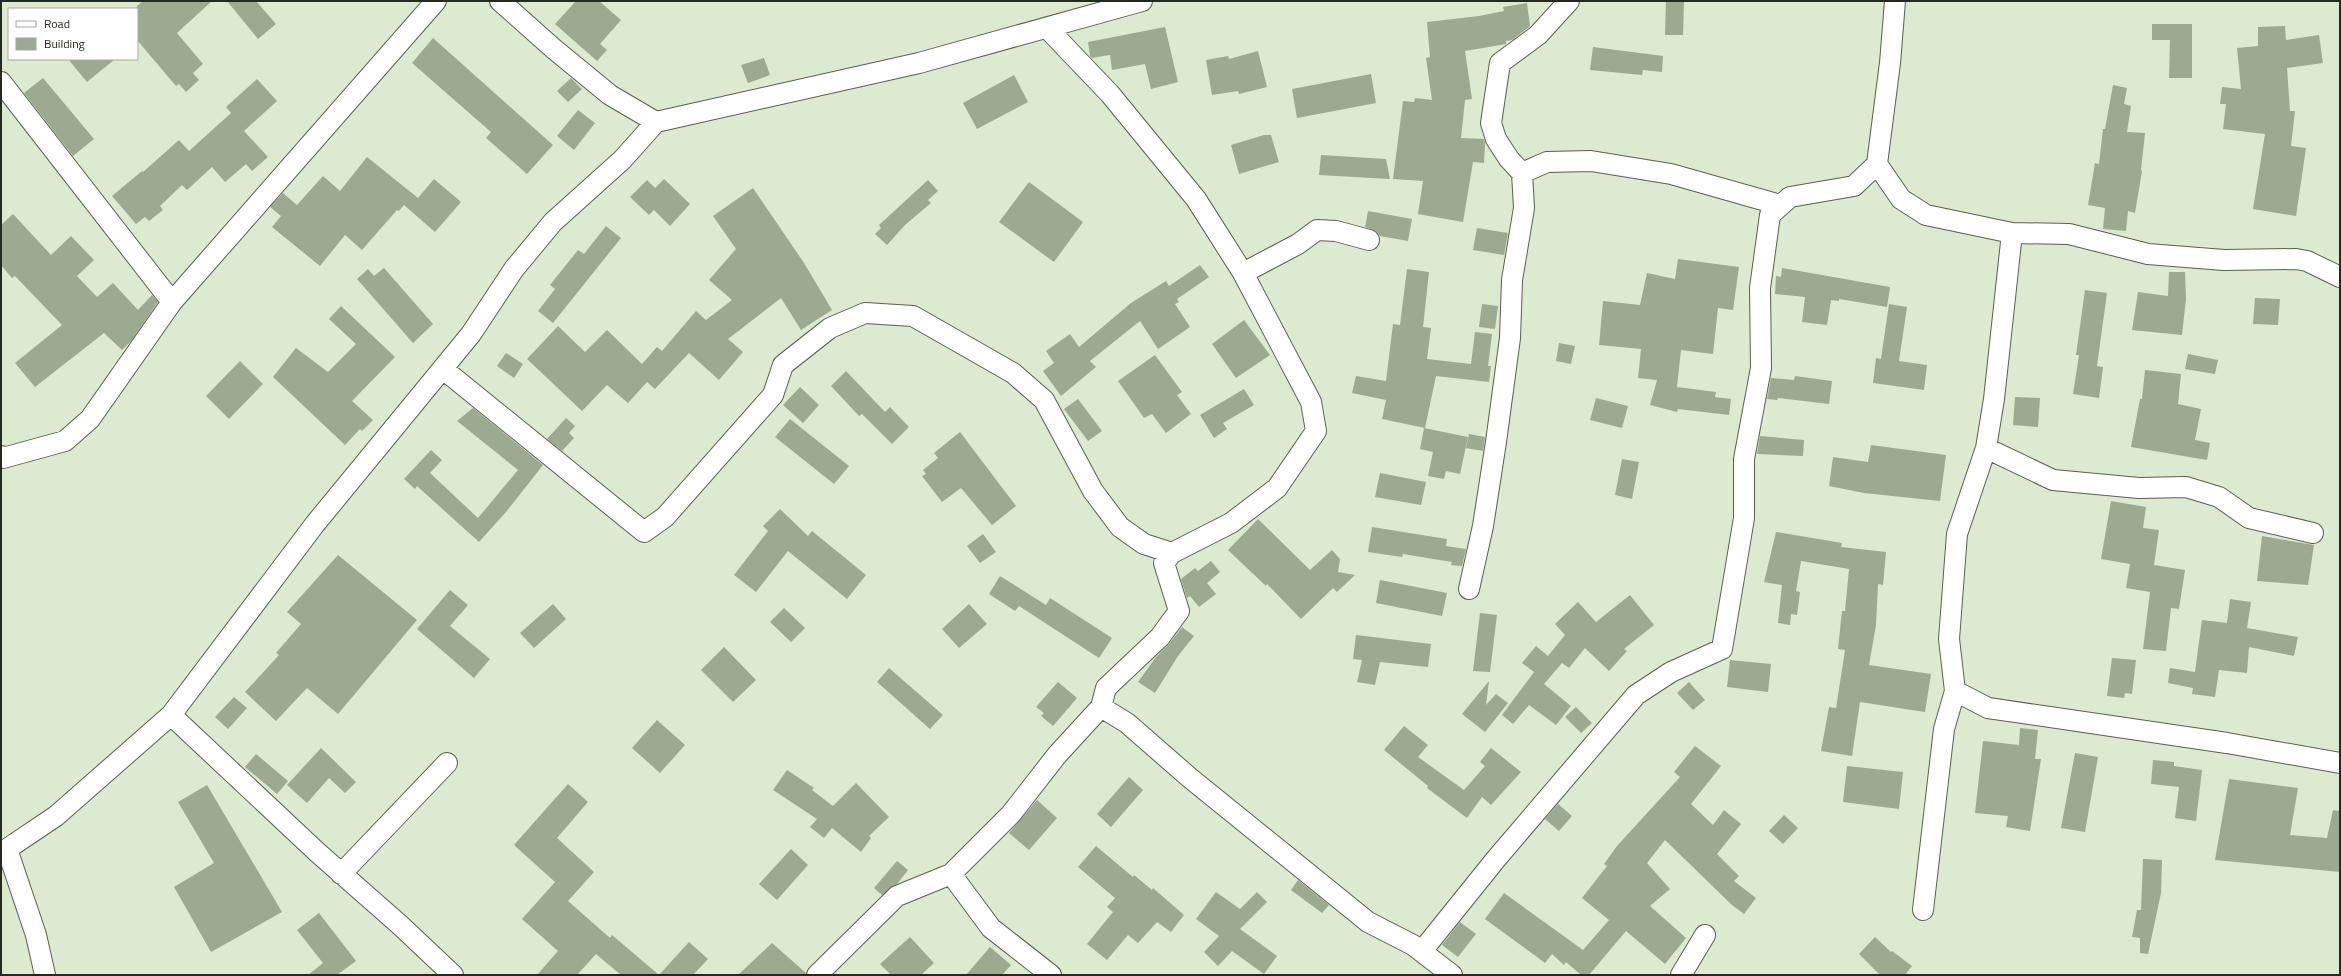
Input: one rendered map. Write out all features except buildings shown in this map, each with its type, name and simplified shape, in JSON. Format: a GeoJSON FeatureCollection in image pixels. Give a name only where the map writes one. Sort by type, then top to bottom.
{"type":"FeatureCollection","features":[{"type":"Feature","properties":{"kind":"street"},"geometry":{"type":"LineString","coordinates":[[1,456],[3,458],[65,441],[90,419],[172,302],[436,1]]}},
{"type":"Feature","properties":{"kind":"street"},"geometry":{"type":"LineString","coordinates":[[500,1],[554,49],[610,95],[656,122]]}},
{"type":"Feature","properties":{"kind":"street"},"geometry":{"type":"LineString","coordinates":[[45,975],[36,935],[4,851],[56,816],[171,715],[315,524],[471,334],[514,269],[553,222],[622,160],[656,122],[920,63],[1142,1]]}},
{"type":"Feature","properties":{"kind":"street"},"geometry":{"type":"LineString","coordinates":[[1469,588],[1484,518],[1510,338],[1512,280],[1524,208],[1522,173],[1509,159],[1496,139],[1491,123],[1500,63],[1538,35],[1569,1]]}},
{"type":"Feature","properties":{"kind":"street"},"geometry":{"type":"LineString","coordinates":[[1422,951],[1496,859],[1636,694],[1671,672],[1722,650],[1744,518],[1744,459],[1761,368],[1760,288],[1770,215],[1790,197],[1854,186],[1877,164],[1890,63],[1895,1]]}},
{"type":"Feature","properties":{"kind":"street"},"geometry":{"type":"LineString","coordinates":[[817,975],[897,896],[951,874],[1011,814],[1057,755],[1101,708],[1106,688],[1160,638],[1180,611],[1164,563],[1172,553],[1231,524],[1277,488],[1316,431],[1311,402],[1243,273],[1196,199],[1110,94],[1047,28]]}},
{"type":"Feature","properties":{"kind":"street"},"geometry":{"type":"LineString","coordinates":[[1,82],[172,302]]}},
{"type":"Feature","properties":{"kind":"street"},"geometry":{"type":"LineString","coordinates":[[1522,173],[1547,162],[1591,161],[1671,174],[1780,205]]}},
{"type":"Feature","properties":{"kind":"street"},"geometry":{"type":"LineString","coordinates":[[1877,164],[1901,199],[1926,215],[2012,233],[2069,234],[2148,254],[2224,260],[2296,259],[2307,261],[2340,277]]}},
{"type":"Feature","properties":{"kind":"street"},"geometry":{"type":"LineString","coordinates":[[1243,273],[1298,244],[1317,230],[1336,231],[1369,240]]}},
{"type":"Feature","properties":{"kind":"street"},"geometry":{"type":"LineString","coordinates":[[1923,910],[1944,729],[1956,691],[1949,639],[1957,534],[1986,448],[1994,399],[2012,233]]}},
{"type":"Feature","properties":{"kind":"street"},"geometry":{"type":"LineString","coordinates":[[443,369],[644,532],[665,517],[773,395],[783,365],[830,328],[865,313],[913,316],[1013,373],[1044,400],[1092,491],[1120,527],[1144,544],[1172,553]]}},
{"type":"Feature","properties":{"kind":"street"},"geometry":{"type":"LineString","coordinates":[[1986,448],[2053,480],[2139,488],[2186,487],[2219,497],[2249,518],[2313,533]]}},
{"type":"Feature","properties":{"kind":"street"},"geometry":{"type":"LineString","coordinates":[[1956,691],[1988,708],[2227,743],[2340,763]]}},
{"type":"Feature","properties":{"kind":"street"},"geometry":{"type":"LineString","coordinates":[[1101,708],[1127,723],[1190,778],[1368,922],[1422,951],[1452,975]]}},
{"type":"Feature","properties":{"kind":"street"},"geometry":{"type":"LineString","coordinates":[[171,715],[341,874],[453,975]]}},
{"type":"Feature","properties":{"kind":"street"},"geometry":{"type":"LineString","coordinates":[[341,874],[447,763]]}},
{"type":"Feature","properties":{"kind":"street"},"geometry":{"type":"LineString","coordinates":[[951,874],[991,928],[1051,975]]}},
{"type":"Feature","properties":{"kind":"street"},"geometry":{"type":"LineString","coordinates":[[1680,975],[1705,935]]}}]}
